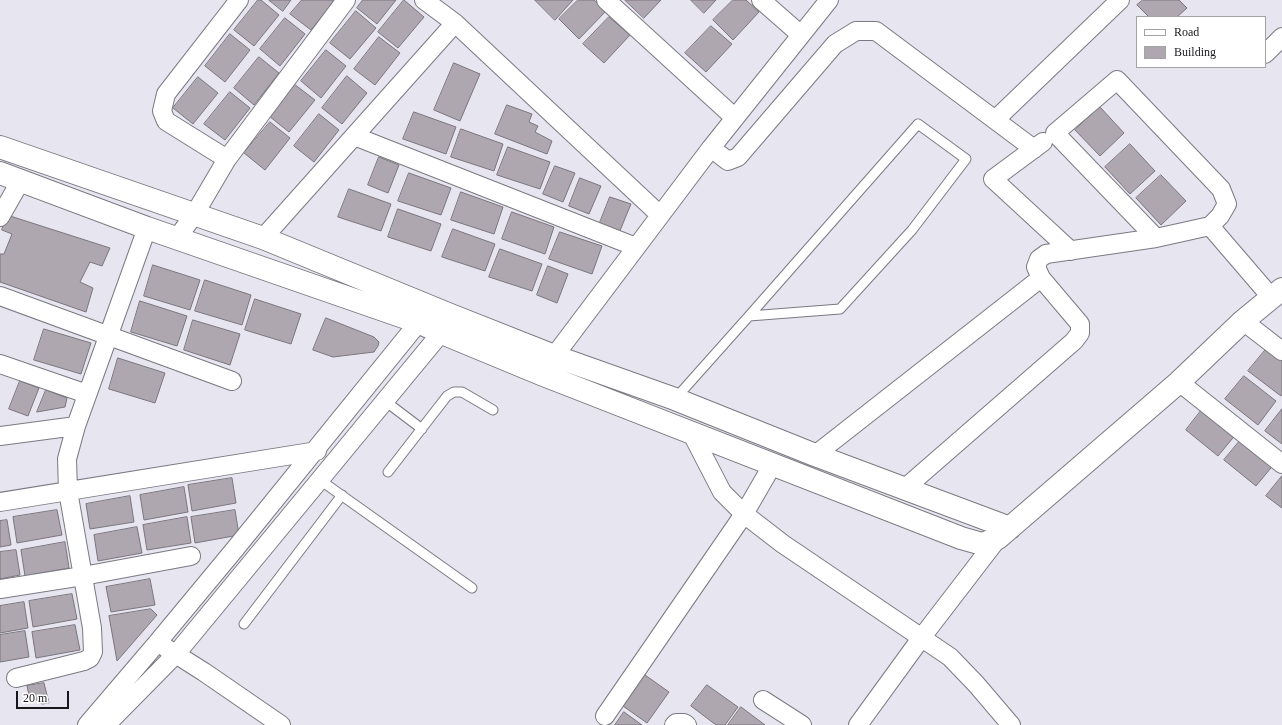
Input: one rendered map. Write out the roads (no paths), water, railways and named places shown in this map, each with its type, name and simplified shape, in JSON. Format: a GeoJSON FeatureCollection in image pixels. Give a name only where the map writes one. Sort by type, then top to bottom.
{"type":"FeatureCollection","features":[{"type":"Feature","properties":{"kind":"street"},"geometry":{"type":"LineString","coordinates":[[226,159],[166,121],[162,111],[166,94],[239,0]]}},
{"type":"Feature","properties":{"kind":"street"},"geometry":{"type":"LineString","coordinates":[[177,238],[194,215],[226,159],[346,0]]}},
{"type":"Feature","properties":{"kind":"street"},"geometry":{"type":"LineString","coordinates":[[424,0],[455,23],[660,215]]}},
{"type":"Feature","properties":{"kind":"street"},"geometry":{"type":"LineString","coordinates":[[606,0],[735,118]]}},
{"type":"Feature","properties":{"kind":"street"},"geometry":{"type":"LineString","coordinates":[[761,0],[801,35]]}},
{"type":"Feature","properties":{"kind":"street"},"geometry":{"type":"LineString","coordinates":[[541,374],[711,148],[829,0]]}},
{"type":"Feature","properties":{"kind":"street"},"geometry":{"type":"LineString","coordinates":[[995,120],[1120,0]]}},
{"type":"Feature","properties":{"kind":"street"},"geometry":{"type":"LineString","coordinates":[[263,238],[455,23]]}},
{"type":"Feature","properties":{"kind":"street"},"geometry":{"type":"LineString","coordinates":[[711,148],[728,161],[738,157],[835,44],[856,31],[876,31],[1034,148]]}},
{"type":"Feature","properties":{"kind":"street"},"geometry":{"type":"LineString","coordinates":[[1266,53],[1282,37]]}},
{"type":"Feature","properties":{"kind":"street"},"geometry":{"type":"LineString","coordinates":[[904,489],[1074,341],[1080,333],[1080,324],[1041,278],[1036,267],[1039,259],[1046,254],[1156,238],[1210,226],[1220,216],[1227,204],[1221,189],[1118,80],[1055,133],[993,179],[1071,250]]}},
{"type":"Feature","properties":{"kind":"street"},"geometry":{"type":"LineString","coordinates":[[1055,133],[1156,238]]}},
{"type":"Feature","properties":{"kind":"street"},"geometry":{"type":"LineString","coordinates":[[354,136],[636,247]]}},
{"type":"Feature","properties":{"kind":"street"},"geometry":{"type":"LineString","coordinates":[[0,147],[263,238],[448,325],[541,374],[962,538],[982,544],[1004,533]]}},
{"type":"Feature","properties":{"kind":"street"},"geometry":{"type":"LineString","coordinates":[[0,173],[177,238],[424,315]]}},
{"type":"Feature","properties":{"kind":"street"},"geometry":{"type":"LineString","coordinates":[[0,217],[21,180]]}},
{"type":"Feature","properties":{"kind":"street"},"geometry":{"type":"LineString","coordinates":[[858,725],[922,637],[1004,533],[1179,382],[1276,293],[1210,226]]}},
{"type":"Feature","properties":{"kind":"street"},"geometry":{"type":"LineString","coordinates":[[16,678],[84,661],[90,658],[93,652],[84,576],[68,491],[67,458],[76,426],[148,228]]}},
{"type":"Feature","properties":{"kind":"street"},"geometry":{"type":"LineString","coordinates":[[815,455],[1041,278]]}},
{"type":"Feature","properties":{"kind":"street"},"geometry":{"type":"LineString","coordinates":[[0,296],[232,381]]}},
{"type":"Feature","properties":{"kind":"street"},"geometry":{"type":"LineString","coordinates":[[87,725],[235,549],[424,315]]}},
{"type":"Feature","properties":{"kind":"street"},"geometry":{"type":"LineString","coordinates":[[1243,322],[1282,351]]}},
{"type":"Feature","properties":{"kind":"street"},"geometry":{"type":"LineString","coordinates":[[448,325],[554,356],[674,399],[904,489],[1004,533]]}},
{"type":"Feature","properties":{"kind":"street"},"geometry":{"type":"LineString","coordinates":[[106,725],[176,654],[448,325]]}},
{"type":"Feature","properties":{"kind":"street"},"geometry":{"type":"LineString","coordinates":[[0,364],[88,394]]}},
{"type":"Feature","properties":{"kind":"street"},"geometry":{"type":"LineString","coordinates":[[1179,382],[1282,464]]}},
{"type":"Feature","properties":{"kind":"street"},"geometry":{"type":"LineString","coordinates":[[0,436],[76,426]]}},
{"type":"Feature","properties":{"kind":"street"},"geometry":{"type":"LineString","coordinates":[[691,432],[722,492],[744,514],[778,540],[950,657],[976,684],[1010,724]]}},
{"type":"Feature","properties":{"kind":"street"},"geometry":{"type":"LineString","coordinates":[[0,502],[313,451],[346,449]]}},
{"type":"Feature","properties":{"kind":"street"},"geometry":{"type":"LineString","coordinates":[[605,716],[744,514],[774,464]]}},
{"type":"Feature","properties":{"kind":"street"},"geometry":{"type":"LineString","coordinates":[[0,589],[84,576],[191,556]]}},
{"type":"Feature","properties":{"kind":"street"},"geometry":{"type":"LineString","coordinates":[[157,643],[204,672],[281,725]]}},
{"type":"Feature","properties":{"kind":"street"},"geometry":{"type":"LineString","coordinates":[[763,700],[802,725]]}},
{"type":"Feature","properties":{"kind":"street"},"geometry":{"type":"LineString","coordinates":[[674,725],[676,723],[684,723],[687,725]]}},
{"type":"Feature","properties":{"kind":"lane"},"geometry":{"type":"LineString","coordinates":[[674,399],[750,316],[918,124],[966,159],[912,230],[840,309],[750,316]]}},
{"type":"Feature","properties":{"kind":"lane"},"geometry":{"type":"LineString","coordinates":[[388,472],[447,396],[454,392],[462,392],[493,410]]}},
{"type":"Feature","properties":{"kind":"lane"},"geometry":{"type":"LineString","coordinates":[[386,401],[422,429]]}},
{"type":"Feature","properties":{"kind":"lane"},"geometry":{"type":"LineString","coordinates":[[320,480],[472,588]]}},
{"type":"Feature","properties":{"kind":"lane"},"geometry":{"type":"LineString","coordinates":[[244,624],[342,496]]}}]}
